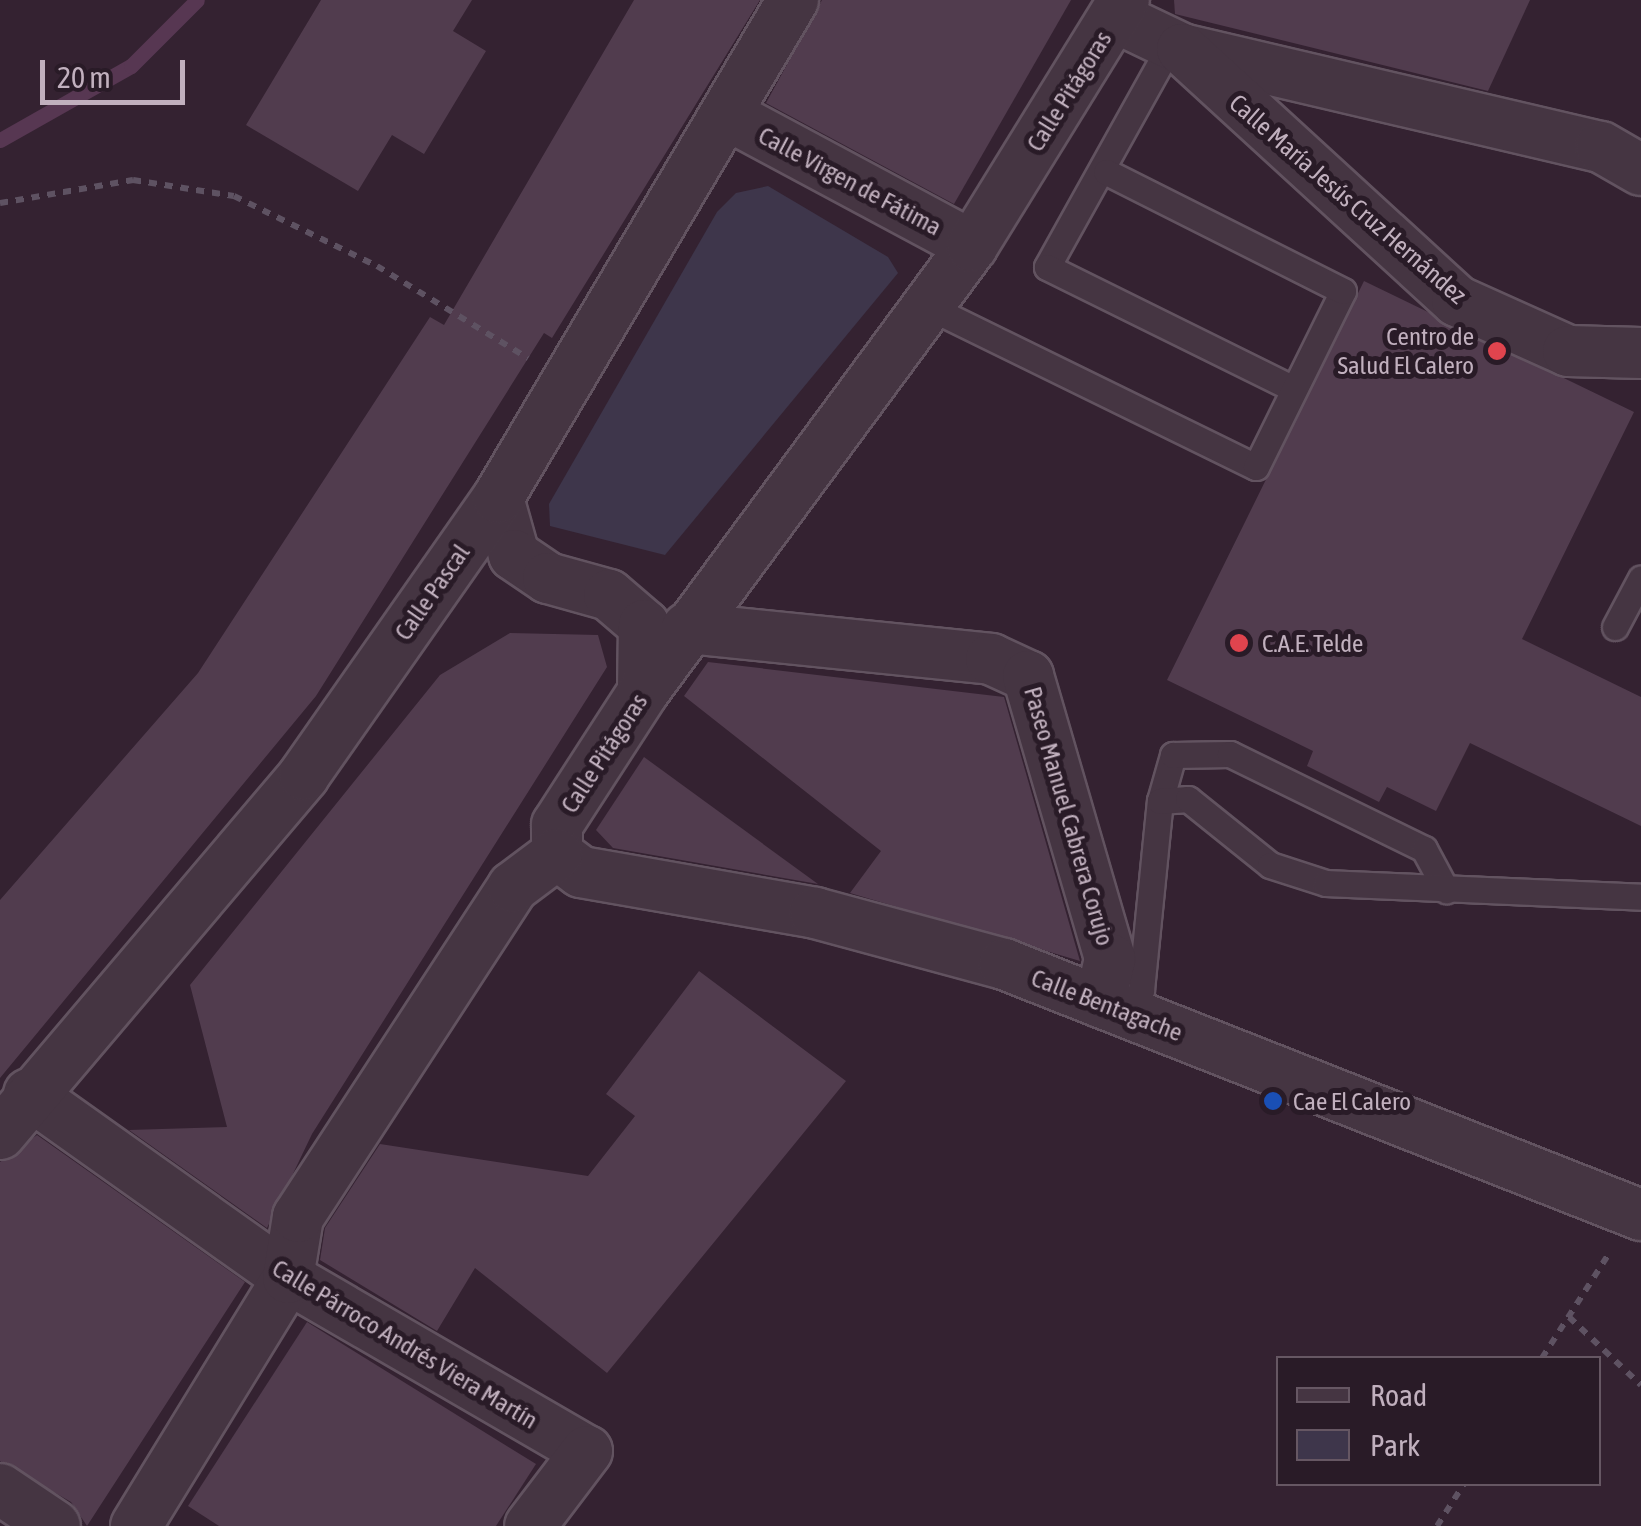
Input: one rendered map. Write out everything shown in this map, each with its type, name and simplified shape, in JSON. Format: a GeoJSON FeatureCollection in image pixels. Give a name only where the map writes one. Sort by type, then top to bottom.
{"type":"FeatureCollection","features":[{"type":"Feature","properties":{"kind":"street","name":"Calle Pascal"},"geometry":{"type":"LineString","coordinates":[[0,1134],[29,1094],[304,775],[498,498],[728,116],[793,0]]}},
{"type":"Feature","properties":{"kind":"street","name":"Calle María Jesús Cruz Hernández"},"geometry":{"type":"LineString","coordinates":[[1120,8],[1177,46],[1458,300],[1568,351],[1641,353]]}},
{"type":"Feature","properties":{"kind":"street","name":"Calle Pitágoras"},"geometry":{"type":"LineString","coordinates":[[557,854],[558,825],[644,692],[720,579],[972,246],[1120,8]]}},
{"type":"Feature","properties":{"kind":"street","name":"Calle María Jesús Cruz Hernández"},"geometry":{"type":"LineString","coordinates":[[1177,46],[1601,147],[1641,170]]}},
{"type":"Feature","properties":{"kind":"street","name":"Calle Virgen de Fátima"},"geometry":{"type":"LineString","coordinates":[[728,116],[972,246]]}},
{"type":"Feature","properties":{"kind":"street"},"geometry":{"type":"LineString","coordinates":[[498,498],[514,555],[548,578],[609,595],[666,598],[720,579]]}},
{"type":"Feature","properties":{"kind":"street"},"geometry":{"type":"LineString","coordinates":[[609,595],[644,625],[644,692]]}},
{"type":"Feature","properties":{"kind":"street","name":"Paseo Manuel Cabrera Corujo"},"geometry":{"type":"LineString","coordinates":[[687,628],[991,659],[1028,676],[1110,959],[1115,1008]]}},
{"type":"Feature","properties":{"kind":"street"},"geometry":{"type":"LineString","coordinates":[[136,1526],[288,1278],[298,1216],[513,888],[557,854]]}},
{"type":"Feature","properties":{"kind":"street","name":"Calle Bentagache"},"geometry":{"type":"LineString","coordinates":[[557,854],[581,872],[814,913],[1004,964],[1638,1214]]}},
{"type":"Feature","properties":{"kind":"street","name":"Calle Párroco Andrés Viera Martín"},"geometry":{"type":"LineString","coordinates":[[29,1094],[288,1278],[588,1451],[530,1526]]}},
{"type":"Feature","properties":{"kind":"street"},"geometry":{"type":"LineString","coordinates":[[0,1489],[56,1526]]}},
{"type":"Feature","properties":{"kind":"lane"},"geometry":{"type":"LineString","coordinates":[[1177,46],[1047,266],[1294,389]]}},
{"type":"Feature","properties":{"kind":"lane"},"geometry":{"type":"LineString","coordinates":[[926,306],[1256,467],[1343,291],[1106,172]]}},
{"type":"Feature","properties":{"kind":"lane"},"geometry":{"type":"LineString","coordinates":[[1616,627],[1641,578]]}},
{"type":"Feature","properties":{"kind":"lane"},"geometry":{"type":"LineString","coordinates":[[1115,1008],[1141,990],[1160,801],[1173,755],[1230,754],[1424,849],[1446,890]]}},
{"type":"Feature","properties":{"kind":"lane"},"geometry":{"type":"LineString","coordinates":[[1160,801],[1188,799],[1270,865],[1326,883],[1641,897]]}},
{"type":"Feature","properties":{"kind":"path"},"geometry":{"type":"LineString","coordinates":[[0,203],[133,180],[234,196],[376,266],[568,383]]}},
{"type":"Feature","properties":{"kind":"path"},"geometry":{"type":"LineString","coordinates":[[1543,1356],[1638,1214]]}},
{"type":"Feature","properties":{"kind":"path"},"geometry":{"type":"LineString","coordinates":[[1569,1317],[1641,1385]]}},
{"type":"Feature","properties":{"kind":"path"},"geometry":{"type":"LineString","coordinates":[[1437,1526],[1463,1486]]}},
{"type":"Feature","properties":{"kind":"green space"},"geometry":{"type":"Polygon","coordinates":[[[768,186],[888,257],[898,273],[665,555],[550,526],[549,504],[717,212],[736,193],[768,186]]]}},
{"type":"Feature","properties":{"kind":"building"},"geometry":{"type":"Polygon","coordinates":[[[321,0],[472,0],[453,31],[486,51],[424,154],[392,135],[358,191],[246,125],[321,0]]]}},
{"type":"Feature","properties":{"kind":"building"},"geometry":{"type":"Polygon","coordinates":[[[634,0],[760,0],[552,338],[544,333],[316,696],[0,1078],[0,900],[198,673],[430,317],[444,325],[634,0]]]}},
{"type":"Feature","properties":{"kind":"building"},"geometry":{"type":"Polygon","coordinates":[[[822,0],[1071,0],[954,204],[766,103],[822,0]]]}},
{"type":"Feature","properties":{"kind":"building"},"geometry":{"type":"Polygon","coordinates":[[[1174,0],[1530,0],[1488,91],[1175,14],[1174,0]]]}},
{"type":"Feature","properties":{"kind":"building"},"geometry":{"type":"Polygon","coordinates":[[[1364,281],[1634,412],[1522,639],[1641,697],[1641,826],[1470,743],[1436,811],[1387,787],[1379,802],[1307,766],[1313,751],[1167,680],[1364,281]]]}},
{"type":"Feature","properties":{"kind":"building"},"geometry":{"type":"Polygon","coordinates":[[[510,633],[598,635],[607,667],[312,1134],[267,1228],[129,1130],[227,1127],[190,985],[440,675],[510,633]]]}},
{"type":"Feature","properties":{"kind":"building"},"geometry":{"type":"Polygon","coordinates":[[[708,662],[1004,697],[1080,961],[850,893],[881,851],[684,696],[708,662]]]}},
{"type":"Feature","properties":{"kind":"building"},"geometry":{"type":"Polygon","coordinates":[[[644,757],[818,884],[613,848],[596,830],[644,757]]]}},
{"type":"Feature","properties":{"kind":"building"},"geometry":{"type":"Polygon","coordinates":[[[699,971],[846,1081],[607,1373],[475,1268],[437,1331],[320,1260],[325,1228],[380,1144],[588,1176],[635,1116],[606,1094],[699,971]]]}},
{"type":"Feature","properties":{"kind":"building"},"geometry":{"type":"Polygon","coordinates":[[[37,1135],[245,1282],[87,1526],[71,1502],[0,1461],[0,1162],[37,1135]]]}},
{"type":"Feature","properties":{"kind":"building"},"geometry":{"type":"Polygon","coordinates":[[[307,1322],[536,1464],[496,1526],[219,1526],[188,1506],[307,1322]]]}},
{"type":"Feature","properties":{"kind":"waterway"},"geometry":{"type":"LineString","coordinates":[[0,140],[131,66],[197,0]]}},
{"type":"Feature","properties":{"kind":"place","name":"Centro de Salud El Calero"},"geometry":{"type":"Point","coordinates":[1497,351]}},
{"type":"Feature","properties":{"kind":"place","name":"C.A.E. Telde"},"geometry":{"type":"Point","coordinates":[1239,643]}},
{"type":"Feature","properties":{"kind":"place","name":"Cae El Calero"},"geometry":{"type":"Point","coordinates":[1273,1101]}}]}
